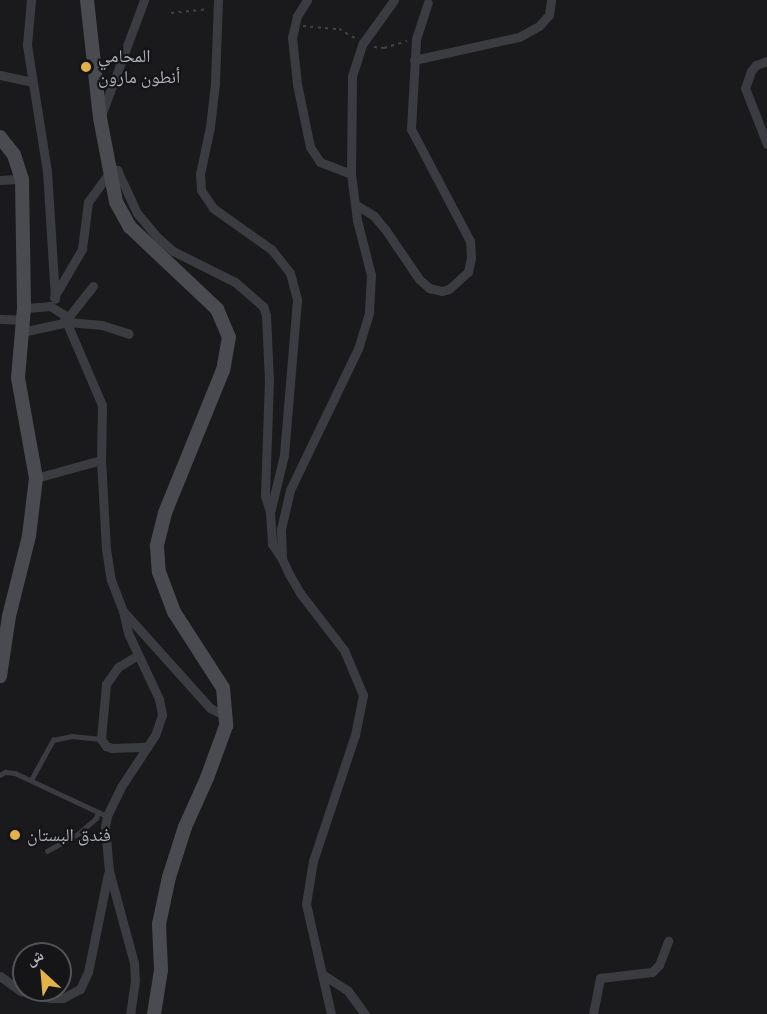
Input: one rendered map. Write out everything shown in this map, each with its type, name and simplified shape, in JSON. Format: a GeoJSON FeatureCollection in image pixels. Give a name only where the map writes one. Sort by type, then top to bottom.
{"type":"FeatureCollection","features":[{"type":"Feature","properties":{"kind":"street"},"geometry":{"type":"LineString","coordinates":[[31,0],[27,45],[47,171],[55,302],[68,321],[103,409],[101,460],[108,564],[123,611],[125,627],[161,707],[161,722],[103,814],[109,871],[132,948],[135,980],[130,1014]]}},
{"type":"Feature","properties":{"kind":"street"},"geometry":{"type":"LineString","coordinates":[[87,0],[100,118],[116,202],[130,227],[217,309],[229,337],[223,370],[165,513],[157,557],[164,589],[174,612],[223,688],[226,716],[224,734],[185,827],[162,904],[159,924],[161,970],[154,1014]]}},
{"type":"Feature","properties":{"kind":"street"},"geometry":{"type":"LineString","coordinates":[[100,118],[144,0]]}},
{"type":"Feature","properties":{"kind":"street"},"geometry":{"type":"LineString","coordinates":[[307,0],[293,26],[297,84],[310,147],[320,162],[351,174]]}},
{"type":"Feature","properties":{"kind":"street"},"geometry":{"type":"LineString","coordinates":[[282,558],[280,529],[290,490],[363,338],[371,285],[351,174],[352,76],[363,43],[394,0]]}},
{"type":"Feature","properties":{"kind":"street"},"geometry":{"type":"LineString","coordinates":[[414,60],[519,37],[539,26],[549,15],[551,0]]}},
{"type":"Feature","properties":{"kind":"street"},"geometry":{"type":"LineString","coordinates":[[355,204],[374,216],[419,279],[429,288],[442,291],[449,289],[468,272],[471,258],[470,241],[429,168],[411,129],[416,39],[428,3]]}},
{"type":"Feature","properties":{"kind":"street"},"geometry":{"type":"LineString","coordinates":[[217,4],[215,83],[210,127],[200,174],[201,190],[213,208],[265,242],[272,250],[290,273],[297,300],[284,455],[270,513]]}},
{"type":"Feature","properties":{"kind":"street"},"geometry":{"type":"LineString","coordinates":[[767,61],[756,65],[751,71],[745,88],[767,144]]}},
{"type":"Feature","properties":{"kind":"street"},"geometry":{"type":"LineString","coordinates":[[0,75],[32,82]]}},
{"type":"Feature","properties":{"kind":"street"},"geometry":{"type":"LineString","coordinates":[[0,137],[14,155],[22,179],[23,320],[18,378],[36,478],[29,536],[9,616],[0,676]]}},
{"type":"Feature","properties":{"kind":"street"},"geometry":{"type":"LineString","coordinates":[[23,320],[55,302],[82,249],[88,202],[109,173],[118,171],[137,213],[158,238],[173,251],[235,282],[262,306],[266,315],[269,380],[265,495],[270,513],[272,544],[300,593],[344,651],[363,695],[355,735],[339,777],[309,878],[306,904],[331,1014]]}},
{"type":"Feature","properties":{"kind":"street"},"geometry":{"type":"LineString","coordinates":[[0,180],[22,179]]}},
{"type":"Feature","properties":{"kind":"street"},"geometry":{"type":"LineString","coordinates":[[68,321],[93,286]]}},
{"type":"Feature","properties":{"kind":"street"},"geometry":{"type":"LineString","coordinates":[[0,319],[68,321],[102,325],[129,334]]}},
{"type":"Feature","properties":{"kind":"street"},"geometry":{"type":"LineString","coordinates":[[36,478],[101,460]]}},
{"type":"Feature","properties":{"kind":"street"},"geometry":{"type":"LineString","coordinates":[[277,486],[290,490]]}},
{"type":"Feature","properties":{"kind":"street"},"geometry":{"type":"LineString","coordinates":[[123,611],[210,708],[226,716]]}},
{"type":"Feature","properties":{"kind":"street"},"geometry":{"type":"LineString","coordinates":[[138,655],[118,667],[106,684],[102,697],[101,739],[106,746],[112,748],[147,747]]}},
{"type":"Feature","properties":{"kind":"street"},"geometry":{"type":"LineString","coordinates":[[0,976],[21,991],[50,998],[63,998],[80,989],[88,972],[109,871]]}},
{"type":"Feature","properties":{"kind":"street"},"geometry":{"type":"LineString","coordinates":[[593,1014],[600,978],[652,972],[658,965],[668,941]]}},
{"type":"Feature","properties":{"kind":"street"},"geometry":{"type":"LineString","coordinates":[[322,974],[348,991],[365,1014]]}},
{"type":"Feature","properties":{"kind":"lane"},"geometry":{"type":"LineString","coordinates":[[31,780],[53,740],[72,736],[101,739]]}},
{"type":"Feature","properties":{"kind":"lane"},"geometry":{"type":"LineString","coordinates":[[0,775],[5,772],[15,773],[103,814]]}},
{"type":"Feature","properties":{"kind":"lane"},"geometry":{"type":"LineString","coordinates":[[47,851],[79,833],[103,814]]}},
{"type":"Feature","properties":{"kind":"path"},"geometry":{"type":"LineString","coordinates":[[171,13],[217,4]]}},
{"type":"Feature","properties":{"kind":"path"},"geometry":{"type":"LineString","coordinates":[[293,26],[339,29],[363,43],[384,48],[416,39]]}},
{"type":"Feature","properties":{"kind":"place","name":"المحامي أنطون مارون"},"geometry":{"type":"Point","coordinates":[86,67]}},
{"type":"Feature","properties":{"kind":"place","name":"فندق البستان"},"geometry":{"type":"Point","coordinates":[15,835]}}]}
